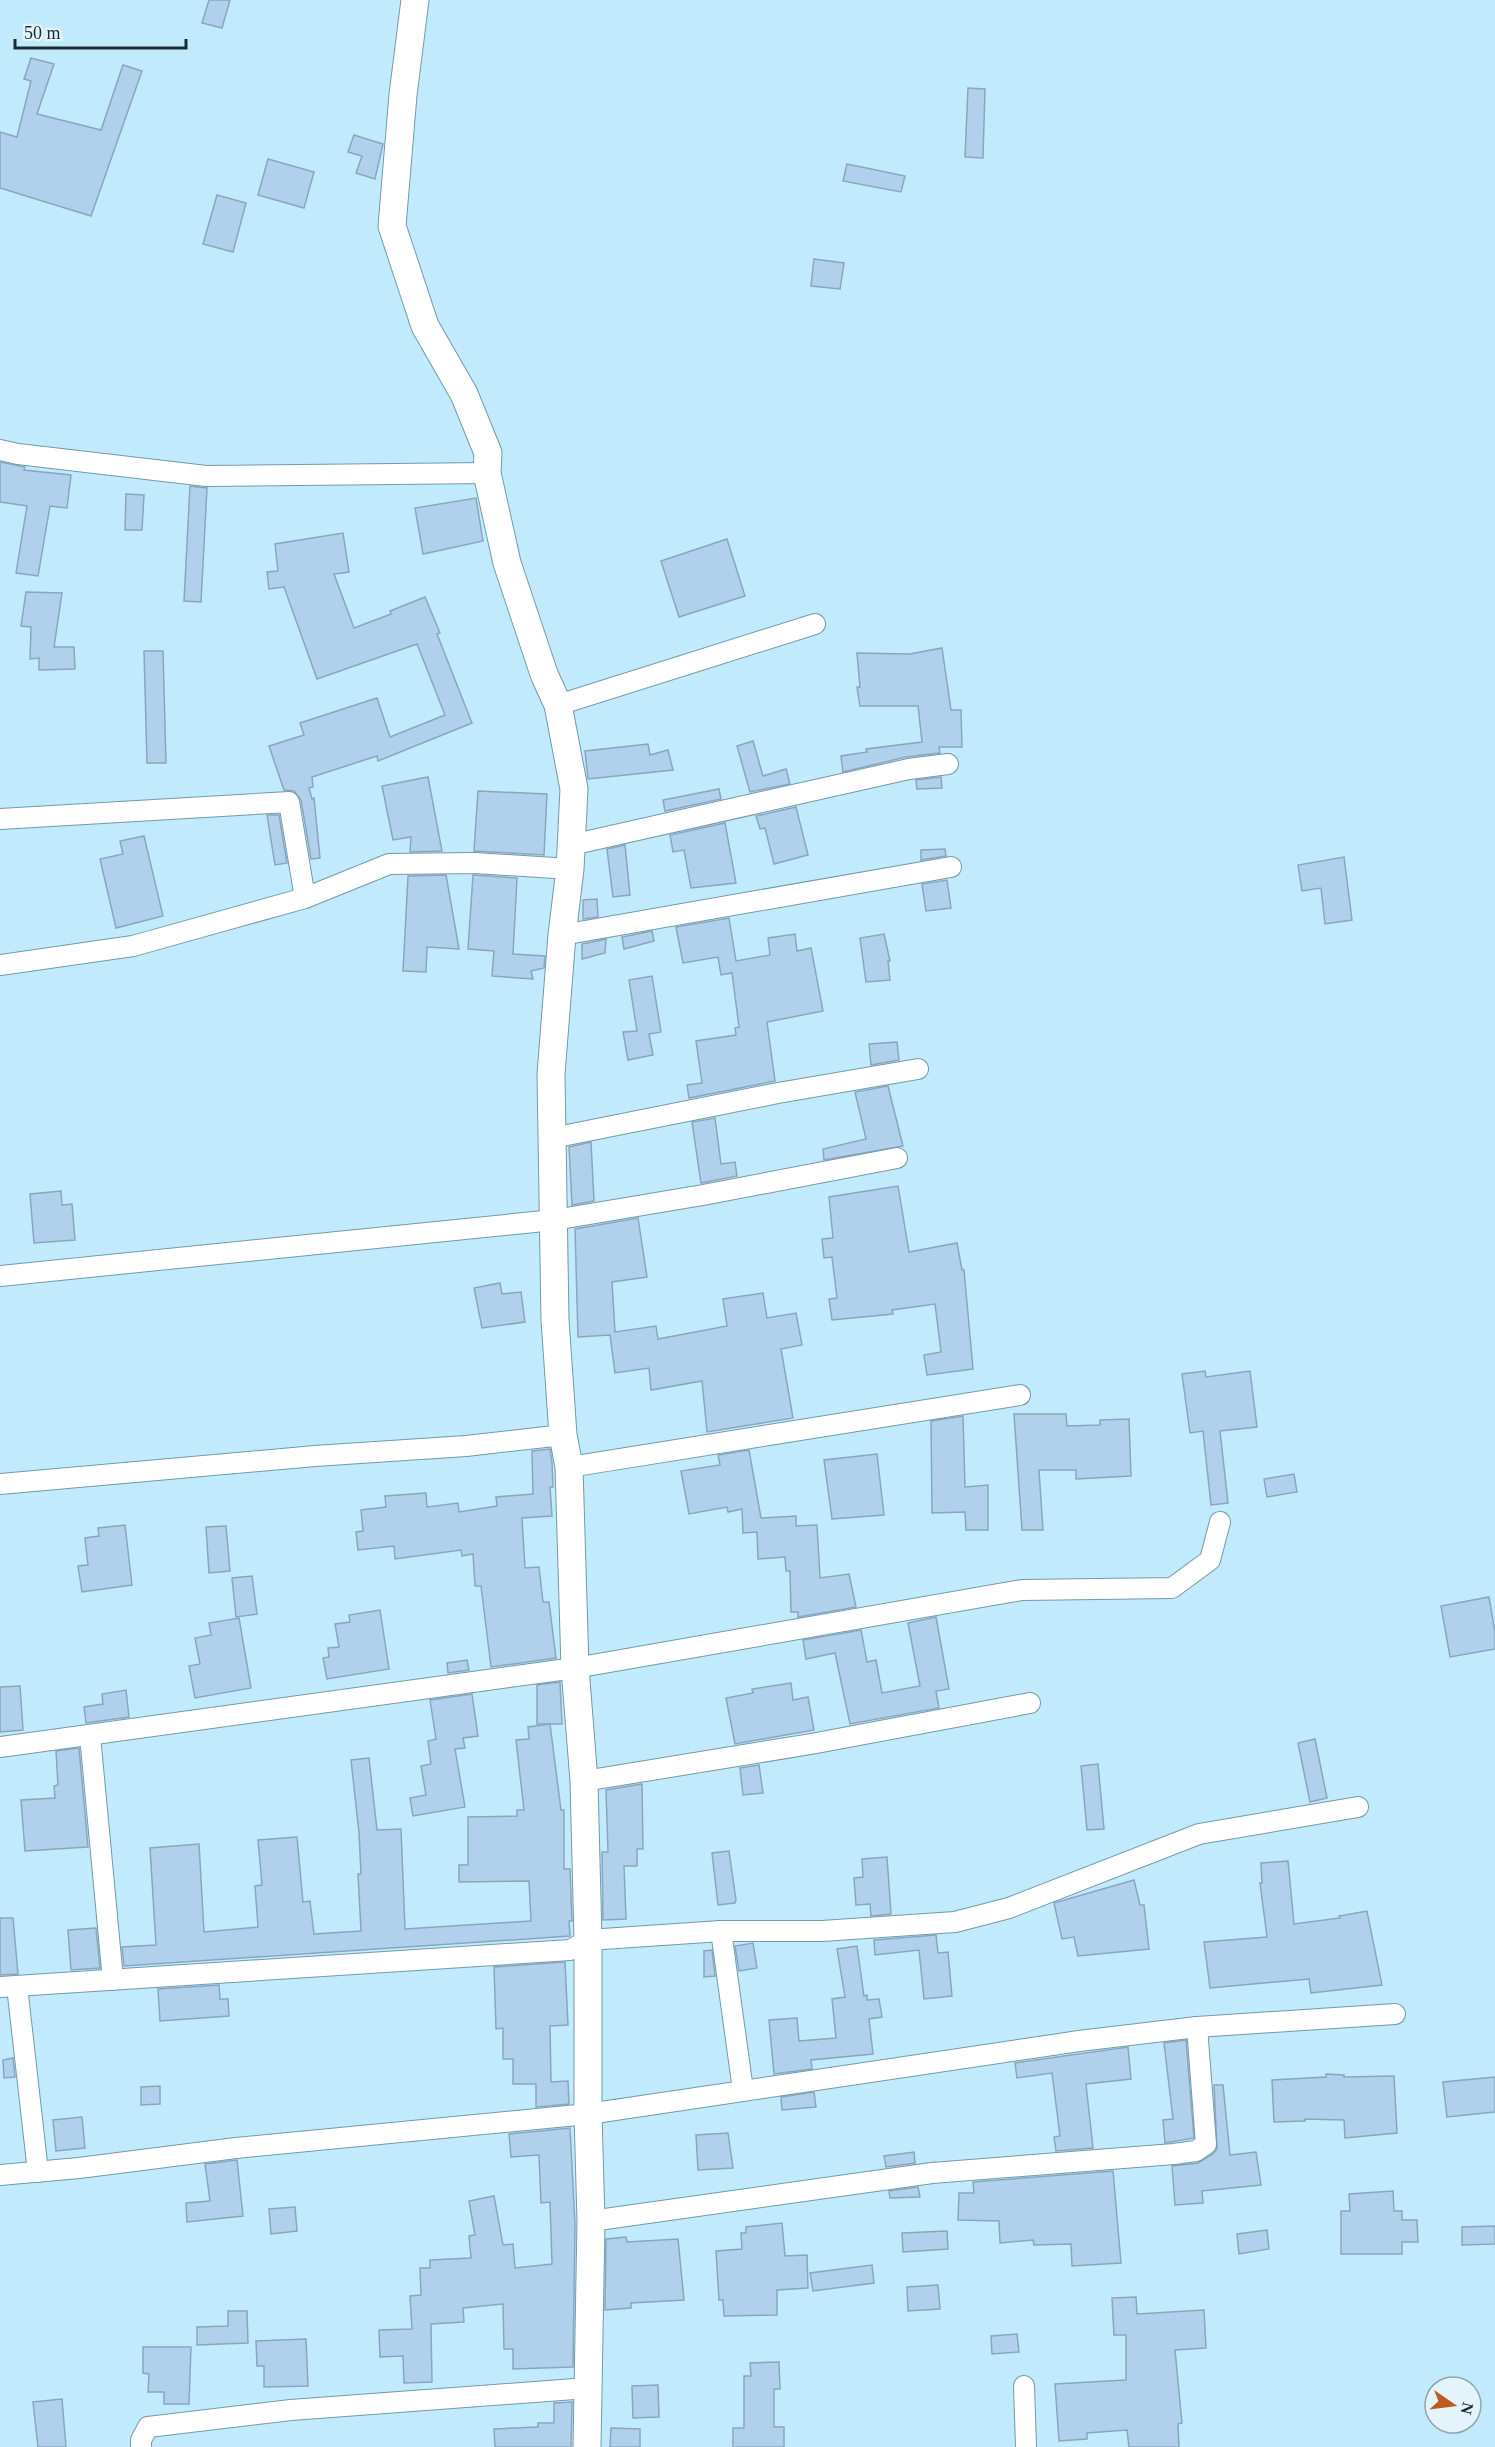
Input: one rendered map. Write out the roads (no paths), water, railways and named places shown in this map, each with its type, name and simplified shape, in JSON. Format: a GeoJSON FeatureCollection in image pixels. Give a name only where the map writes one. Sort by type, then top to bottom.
{"type":"FeatureCollection","features":[{"type":"Feature","properties":{"kind":"street"},"geometry":{"type":"LineString","coordinates":[[415,0],[403,95],[392,226],[425,326],[464,394],[488,453],[487,473],[507,563],[544,674],[558,705],[574,789],[551,1074],[555,1320],[563,1435],[569,1467],[575,1668],[584,1781],[591,2221],[587,2447]]}},
{"type":"Feature","properties":{"kind":"street"},"geometry":{"type":"LineString","coordinates":[[0,450],[206,476],[487,473]]}},
{"type":"Feature","properties":{"kind":"street"},"geometry":{"type":"LineString","coordinates":[[558,705],[815,624]]}},
{"type":"Feature","properties":{"kind":"street"},"geometry":{"type":"LineString","coordinates":[[0,965],[133,946],[305,898],[389,864],[475,863],[570,857],[909,769],[948,765]]}},
{"type":"Feature","properties":{"kind":"street"},"geometry":{"type":"LineString","coordinates":[[0,819],[290,802],[305,898]]}},
{"type":"Feature","properties":{"kind":"street"},"geometry":{"type":"LineString","coordinates":[[562,935],[951,867]]}},
{"type":"Feature","properties":{"kind":"street"},"geometry":{"type":"LineString","coordinates":[[552,1138],[778,1093],[918,1069]]}},
{"type":"Feature","properties":{"kind":"street"},"geometry":{"type":"LineString","coordinates":[[0,1276],[554,1221],[702,1196],[897,1158]]}},
{"type":"Feature","properties":{"kind":"street"},"geometry":{"type":"LineString","coordinates":[[569,1467],[1020,1395]]}},
{"type":"Feature","properties":{"kind":"street"},"geometry":{"type":"LineString","coordinates":[[0,1484],[315,1456],[466,1446],[563,1435]]}},
{"type":"Feature","properties":{"kind":"street"},"geometry":{"type":"LineString","coordinates":[[0,1747],[575,1668],[1022,1590],[1172,1588],[1210,1560],[1220,1521]]}},
{"type":"Feature","properties":{"kind":"street"},"geometry":{"type":"LineString","coordinates":[[584,1781],[811,1744],[1030,1703]]}},
{"type":"Feature","properties":{"kind":"street"},"geometry":{"type":"LineString","coordinates":[[90,1736],[113,1980]]}},
{"type":"Feature","properties":{"kind":"street"},"geometry":{"type":"LineString","coordinates":[[38,2172],[8,1987],[570,1950],[588,1940],[721,1931],[822,1931],[955,1922],[1009,1908],[1199,1834],[1358,1807]]}},
{"type":"Feature","properties":{"kind":"street"},"geometry":{"type":"LineString","coordinates":[[721,1931],[743,2090]]}},
{"type":"Feature","properties":{"kind":"street"},"geometry":{"type":"LineString","coordinates":[[0,2175],[236,2148],[588,2114],[1078,2041],[1197,2026],[1395,2014]]}},
{"type":"Feature","properties":{"kind":"street"},"geometry":{"type":"LineString","coordinates":[[591,2221],[932,2173],[1196,2151],[1206,2144],[1197,2026]]}},
{"type":"Feature","properties":{"kind":"street"},"geometry":{"type":"LineString","coordinates":[[1024,2386],[1026,2447]]}},
{"type":"Feature","properties":{"kind":"street"},"geometry":{"type":"LineString","coordinates":[[141,2447],[141,2440],[148,2427],[291,2410],[588,2388]]}}]}
